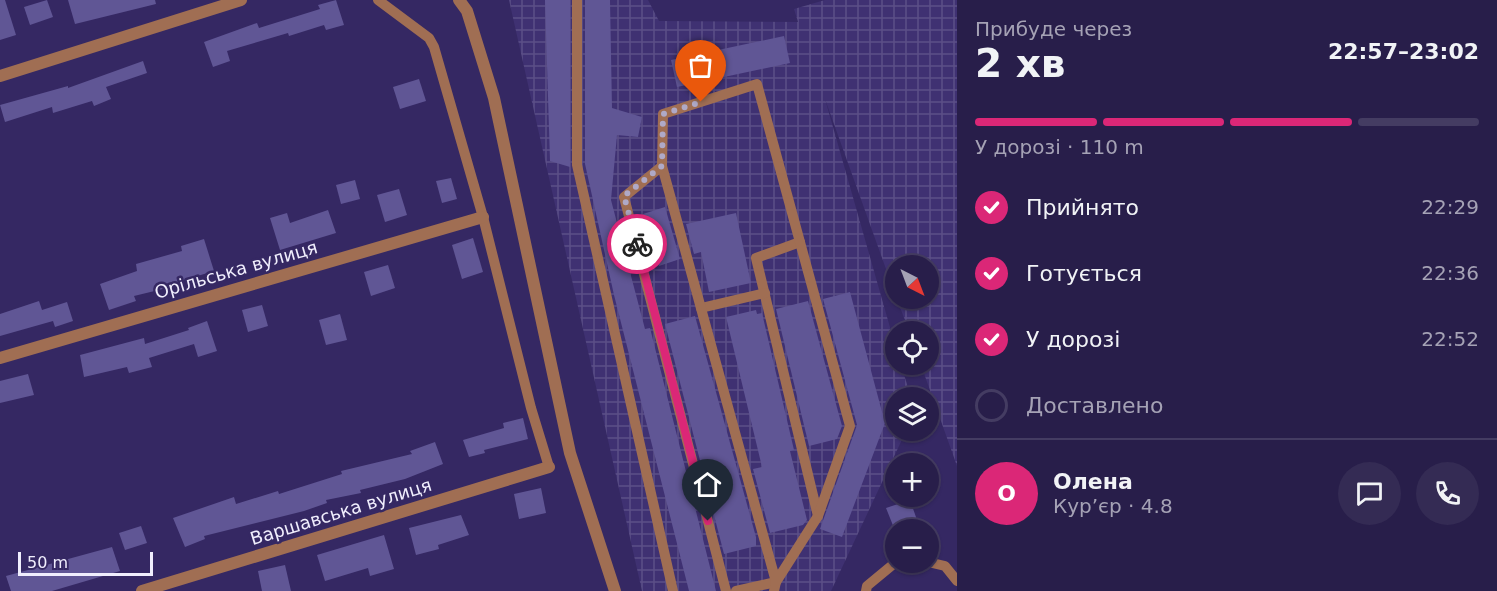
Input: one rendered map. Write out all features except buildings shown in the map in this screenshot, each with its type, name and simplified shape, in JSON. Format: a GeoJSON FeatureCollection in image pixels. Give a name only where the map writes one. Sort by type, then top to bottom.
{"type":"FeatureCollection","features":[{"type":"Feature","properties":{"kind":"street"},"geometry":{"type":"LineString","coordinates":[[0,76],[241,0]]}},
{"type":"Feature","properties":{"kind":"street"},"geometry":{"type":"LineString","coordinates":[[459,0],[467,11],[494,99],[570,453],[615,591]]}},
{"type":"Feature","properties":{"kind":"street","name":"Орільська вулиця"},"geometry":{"type":"LineString","coordinates":[[0,358],[483,217]]}},
{"type":"Feature","properties":{"kind":"street","name":"Варшавська вулиця"},"geometry":{"type":"LineString","coordinates":[[142,591],[549,467]]}},
{"type":"Feature","properties":{"kind":"lane"},"geometry":{"type":"LineString","coordinates":[[378,0],[429,38],[434,48],[483,217],[531,408],[549,467]]}},
{"type":"Feature","properties":{"kind":"lane"},"geometry":{"type":"LineString","coordinates":[[577,0],[577,165],[673,591]]}},
{"type":"Feature","properties":{"kind":"lane"},"geometry":{"type":"LineString","coordinates":[[757,84],[850,426],[818,516],[775,587],[662,166],[663,114],[757,84]]}},
{"type":"Feature","properties":{"kind":"lane"},"geometry":{"type":"LineString","coordinates":[[662,166],[624,196],[726,591]]}},
{"type":"Feature","properties":{"kind":"lane"},"geometry":{"type":"LineString","coordinates":[[800,242],[756,258],[818,516]]}},
{"type":"Feature","properties":{"kind":"lane"},"geometry":{"type":"LineString","coordinates":[[701,308],[765,293]]}},
{"type":"Feature","properties":{"kind":"lane"},"geometry":{"type":"LineString","coordinates":[[939,565],[945,566],[957,581]]}},
{"type":"Feature","properties":{"kind":"lane"},"geometry":{"type":"LineString","coordinates":[[866,591],[867,586],[885,571]]}},
{"type":"Feature","properties":{"kind":"lane"},"geometry":{"type":"LineString","coordinates":[[736,591],[775,587]]}},
{"type":"Feature","properties":{"kind":"shaded area"},"geometry":{"type":"Polygon","coordinates":[[[509,0],[648,0],[659,21],[798,22],[794,9],[825,0],[957,0],[957,466],[939,416],[939,387],[929,387],[925,375],[939,375],[939,321],[905,321],[901,309],[939,309],[939,255],[885,255],[885,266],[825,99],[888,321],[885,321],[885,375],[904,375],[908,387],[885,387],[885,441],[901,441],[896,453],[885,453],[885,476],[831,591],[642,591],[509,0]]]}},
{"type":"Feature","properties":{"kind":"way so far"},"geometry":{"type":"LineString","coordinates":[[637,244],[624,196],[662,166],[663,114],[701,102]]}},
{"type":"Feature","properties":{"kind":"route"},"geometry":{"type":"LineString","coordinates":[[637,244],[708,521]]}}]}
